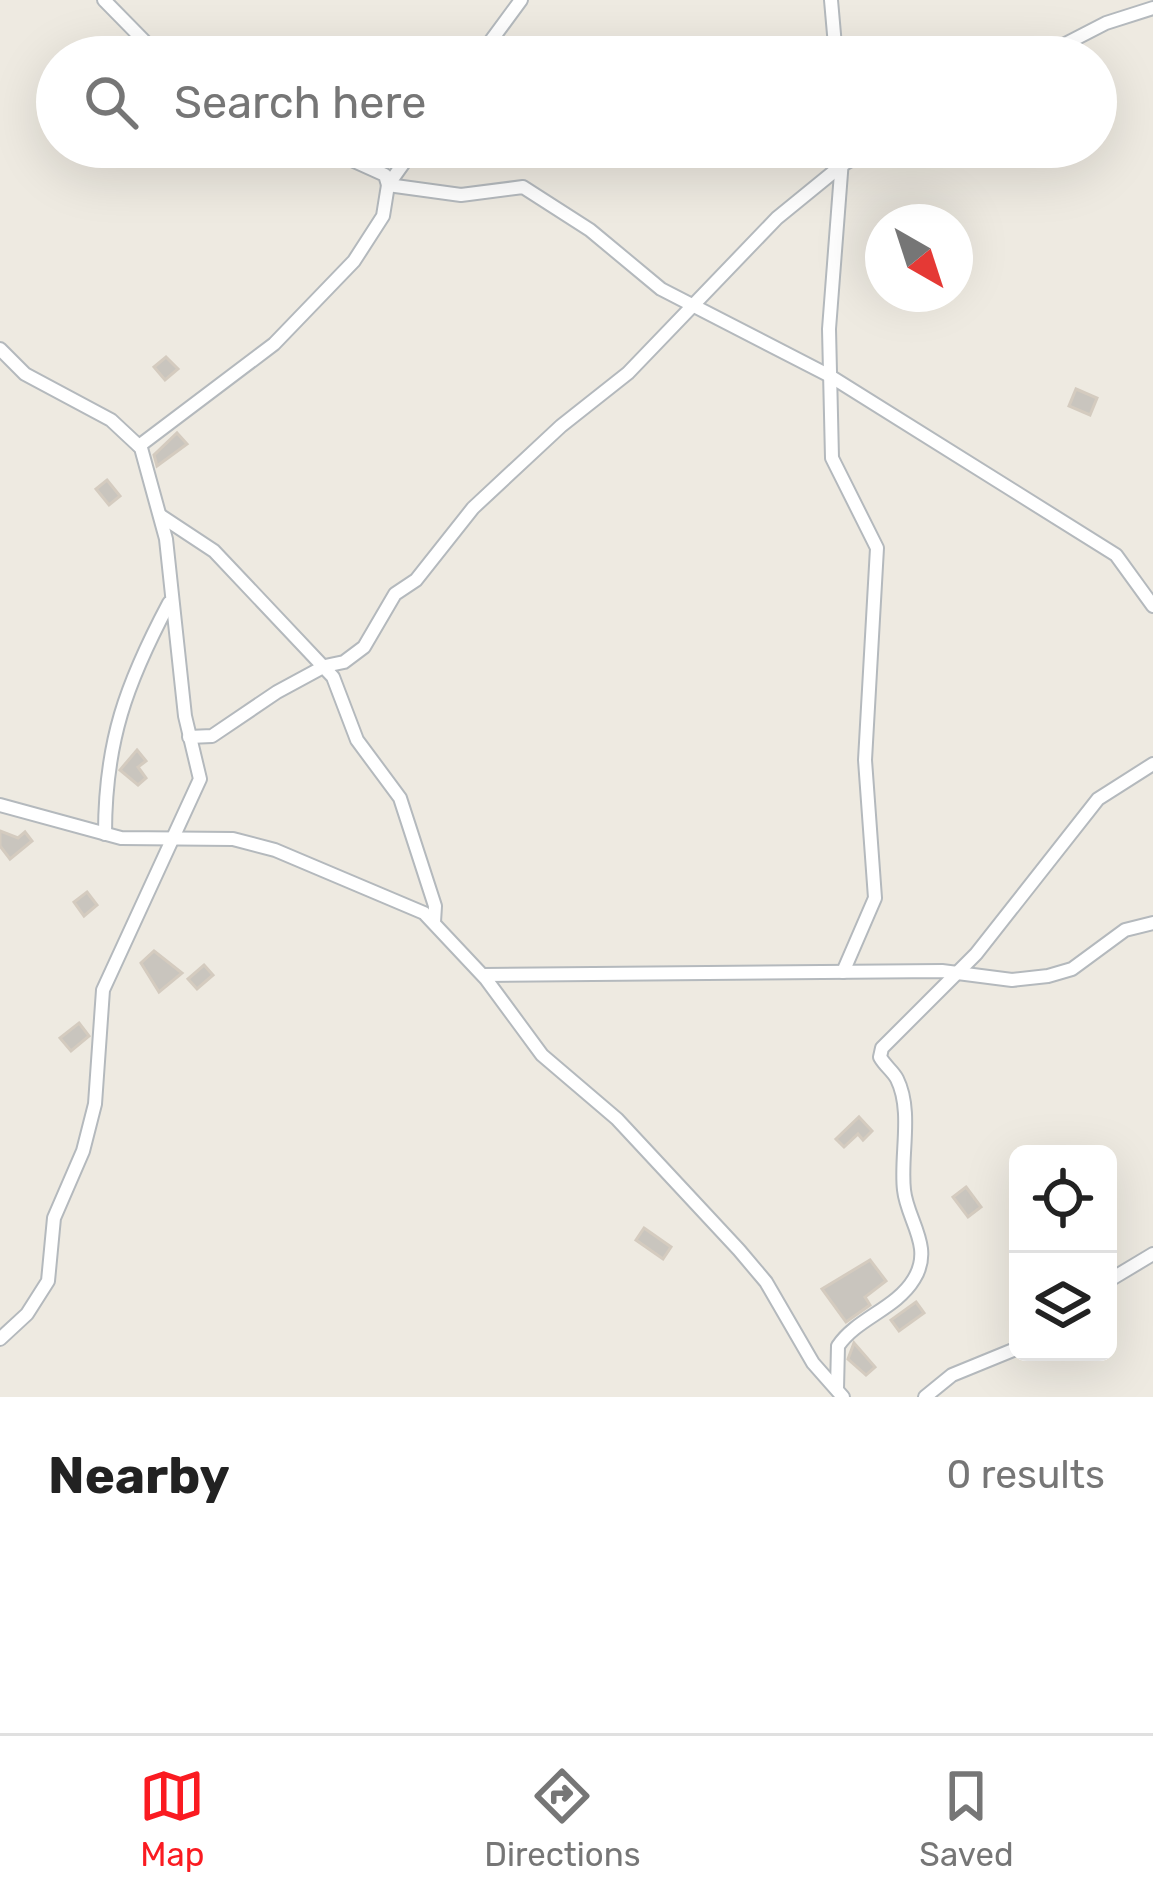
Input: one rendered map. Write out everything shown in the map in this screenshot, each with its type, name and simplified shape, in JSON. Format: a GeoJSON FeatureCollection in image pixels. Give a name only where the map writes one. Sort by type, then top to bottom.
{"type":"FeatureCollection","features":[{"type":"Feature","properties":{"kind":"street"},"geometry":{"type":"LineString","coordinates":[[104,0],[139,36]]}},
{"type":"Feature","properties":{"kind":"street"},"geometry":{"type":"LineString","coordinates":[[494,36],[521,0]]}},
{"type":"Feature","properties":{"kind":"street"},"geometry":{"type":"LineString","coordinates":[[831,0],[834,36]]}},
{"type":"Feature","properties":{"kind":"street"},"geometry":{"type":"LineString","coordinates":[[1081,36],[1153,8]]}},
{"type":"Feature","properties":{"kind":"street"},"geometry":{"type":"LineString","coordinates":[[139,446],[274,344],[354,261],[383,216],[388,185],[385,175],[369,168]]}},
{"type":"Feature","properties":{"kind":"street"},"geometry":{"type":"LineString","coordinates":[[388,185],[400,168]]}},
{"type":"Feature","properties":{"kind":"street"},"geometry":{"type":"LineString","coordinates":[[189,737],[212,736],[364,647],[395,594],[416,580],[473,508],[560,426],[628,374],[777,218],[838,168]]}},
{"type":"Feature","properties":{"kind":"street"},"geometry":{"type":"LineString","coordinates":[[842,168],[830,376],[832,458],[877,548],[866,760],[875,898],[843,972]]}},
{"type":"Feature","properties":{"kind":"street"},"geometry":{"type":"LineString","coordinates":[[388,185],[461,195],[523,187],[590,230],[661,290],[830,376],[1116,555],[1153,606]]}},
{"type":"Feature","properties":{"kind":"street"},"geometry":{"type":"LineString","coordinates":[[0,349],[25,374],[111,420],[139,446],[161,516],[189,737],[200,778],[103,990],[94,1104],[82,1151],[54,1218],[48,1281],[27,1314],[0,1339]]}},
{"type":"Feature","properties":{"kind":"street"},"geometry":{"type":"LineString","coordinates":[[161,516],[214,551],[325,666],[357,740],[400,798],[435,906],[434,922]]}},
{"type":"Feature","properties":{"kind":"street"},"geometry":{"type":"LineString","coordinates":[[105,834],[104,772],[114,729],[170,602]]}},
{"type":"Feature","properties":{"kind":"street"},"geometry":{"type":"LineString","coordinates":[[840,1394],[838,1346],[902,1295],[914,1281],[921,1256],[914,1212],[904,1192],[903,1101],[896,1076],[880,1058],[887,1041],[1034,885],[1098,799],[1153,764]]}},
{"type":"Feature","properties":{"kind":"street"},"geometry":{"type":"LineString","coordinates":[[2,807],[105,834],[233,839],[275,850],[411,906],[434,922],[483,975],[542,1055],[617,1120],[766,1282],[813,1363],[840,1394]]}},
{"type":"Feature","properties":{"kind":"street"},"geometry":{"type":"LineString","coordinates":[[483,975],[955,973],[1012,980],[1072,968],[1125,930],[1153,923]]}},
{"type":"Feature","properties":{"kind":"street"},"geometry":{"type":"LineString","coordinates":[[1117,1276],[1153,1254]]}},
{"type":"Feature","properties":{"kind":"street"},"geometry":{"type":"LineString","coordinates":[[925,1397],[952,1375],[1009,1352]]}},
{"type":"Feature","properties":{"kind":"building"},"geometry":{"type":"Polygon","coordinates":[[[166,357],[178,369],[165,380],[154,367],[166,357]]]}},
{"type":"Feature","properties":{"kind":"building"},"geometry":{"type":"Polygon","coordinates":[[[1076,389],[1097,398],[1090,415],[1069,406],[1076,389]]]}},
{"type":"Feature","properties":{"kind":"building"},"geometry":{"type":"Polygon","coordinates":[[[177,433],[187,444],[157,466],[154,455],[177,433]]]}},
{"type":"Feature","properties":{"kind":"building"},"geometry":{"type":"Polygon","coordinates":[[[107,480],[120,496],[109,505],[96,489],[107,480]]]}},
{"type":"Feature","properties":{"kind":"building"},"geometry":{"type":"Polygon","coordinates":[[[137,750],[146,761],[138,767],[146,778],[138,785],[120,770],[137,750]]]}},
{"type":"Feature","properties":{"kind":"building"},"geometry":{"type":"Polygon","coordinates":[[[0,831],[18,838],[25,832],[32,841],[10,859],[0,846],[0,831]]]}},
{"type":"Feature","properties":{"kind":"building"},"geometry":{"type":"Polygon","coordinates":[[[87,892],[97,905],[84,916],[74,902],[87,892]]]}},
{"type":"Feature","properties":{"kind":"building"},"geometry":{"type":"Polygon","coordinates":[[[154,951],[182,973],[159,992],[141,963],[154,951]]]}},
{"type":"Feature","properties":{"kind":"building"},"geometry":{"type":"Polygon","coordinates":[[[204,965],[213,975],[197,989],[188,979],[204,965]]]}},
{"type":"Feature","properties":{"kind":"building"},"geometry":{"type":"Polygon","coordinates":[[[79,1023],[89,1036],[71,1051],[60,1038],[79,1023]]]}},
{"type":"Feature","properties":{"kind":"building"},"geometry":{"type":"Polygon","coordinates":[[[859,1117],[872,1131],[863,1140],[858,1134],[844,1147],[836,1139],[859,1117]]]}},
{"type":"Feature","properties":{"kind":"building"},"geometry":{"type":"Polygon","coordinates":[[[966,1187],[981,1207],[968,1217],[953,1197],[966,1187]]]}},
{"type":"Feature","properties":{"kind":"building"},"geometry":{"type":"Polygon","coordinates":[[[644,1228],[671,1247],[663,1259],[636,1240],[644,1228]]]}},
{"type":"Feature","properties":{"kind":"building"},"geometry":{"type":"Polygon","coordinates":[[[870,1260],[886,1281],[865,1297],[870,1305],[846,1322],[822,1289],[870,1260]]]}},
{"type":"Feature","properties":{"kind":"building"},"geometry":{"type":"Polygon","coordinates":[[[916,1302],[924,1313],[899,1331],[891,1320],[916,1302]]]}},
{"type":"Feature","properties":{"kind":"building"},"geometry":{"type":"Polygon","coordinates":[[[854,1343],[875,1367],[866,1375],[848,1359],[854,1343]]]}}]}
